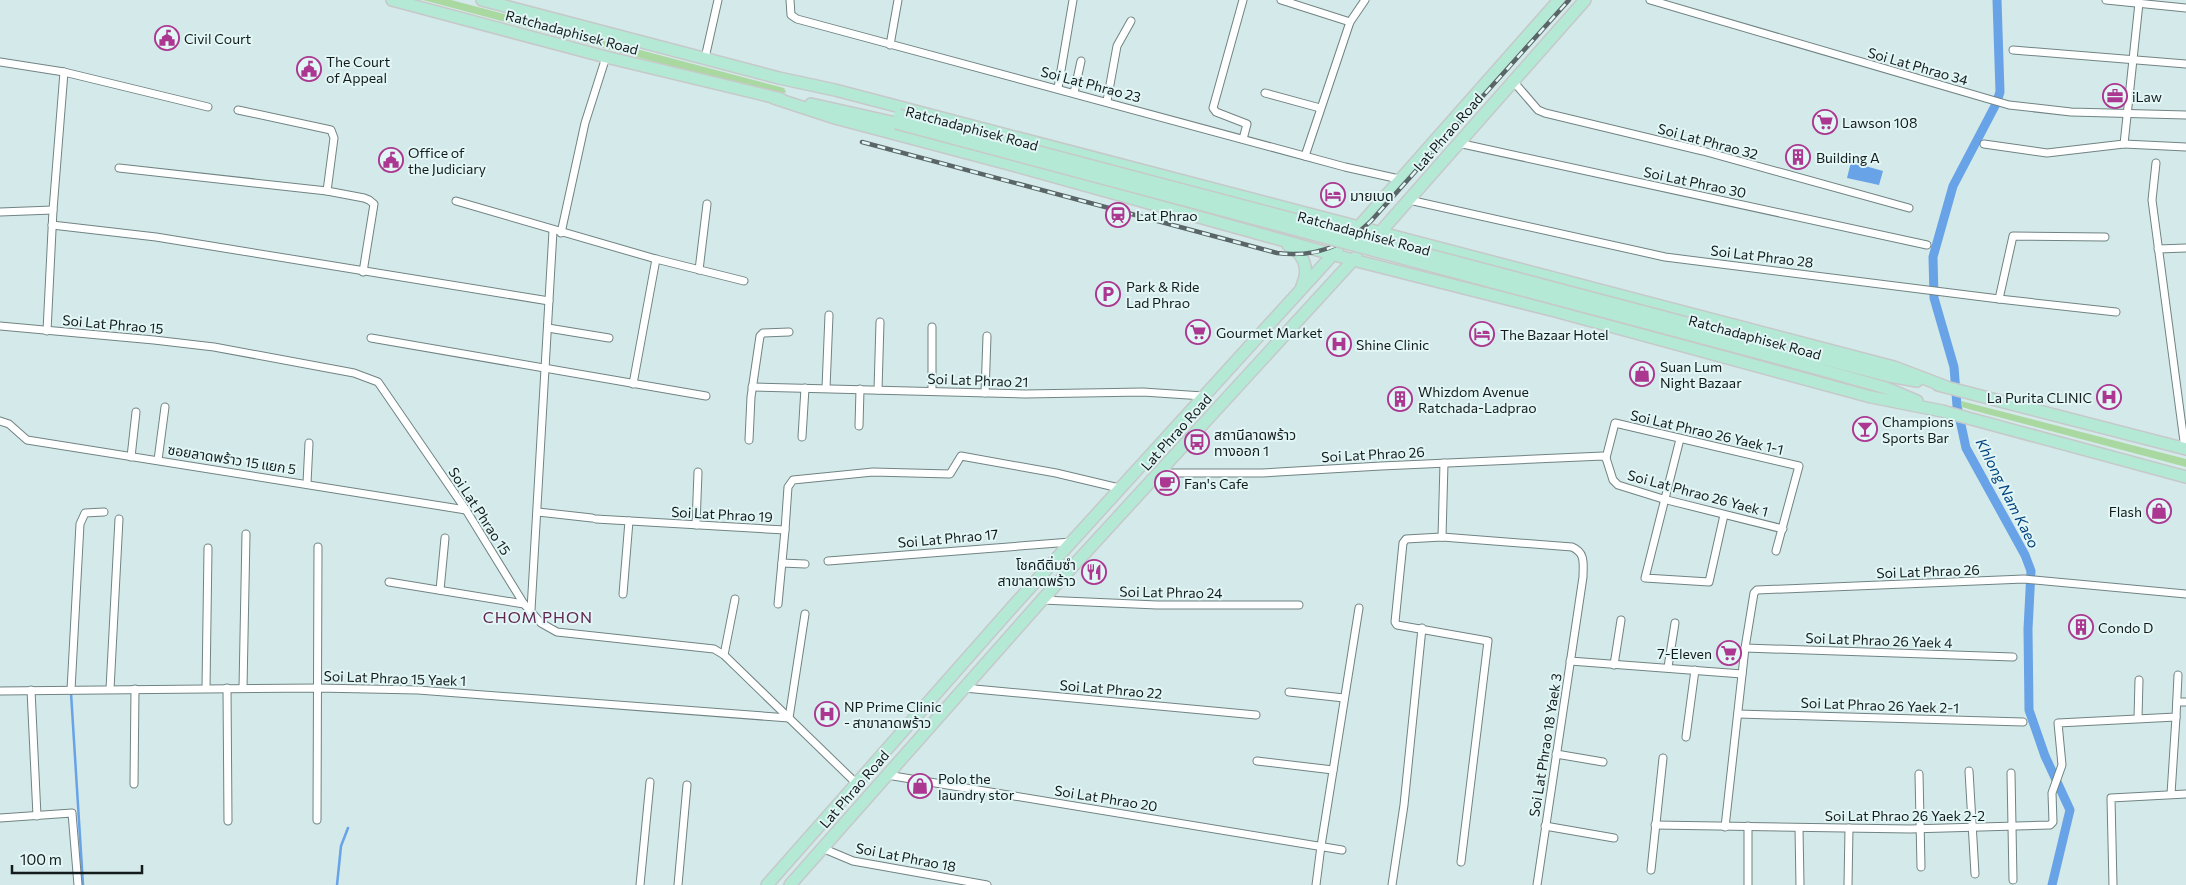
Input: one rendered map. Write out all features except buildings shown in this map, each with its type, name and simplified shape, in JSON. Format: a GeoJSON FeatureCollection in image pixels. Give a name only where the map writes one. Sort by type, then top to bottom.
{"type":"FeatureCollection","features":[{"type":"Feature","properties":{"kind":"main road","name":"Ratchadaphisek Road"},"geometry":{"type":"LineString","coordinates":[[392,0],[606,57],[774,98],[898,119]]}},
{"type":"Feature","properties":{"kind":"main road","name":"Ratchadaphisek Road"},"geometry":{"type":"LineString","coordinates":[[482,0],[779,78],[845,93],[1360,226],[1380,233],[1894,367],[1948,387]]}},
{"type":"Feature","properties":{"kind":"main road","name":"Lat Phrao Road"},"geometry":{"type":"LineString","coordinates":[[768,885],[1119,488],[1360,226],[1399,179],[1559,0]]}},
{"type":"Feature","properties":{"kind":"main road","name":"Lat Phrao Road"},"geometry":{"type":"LineString","coordinates":[[790,885],[886,774],[1042,600],[1353,260],[1380,233],[1585,0]]}},
{"type":"Feature","properties":{"kind":"main road","name":"Ratchadaphisek Road"},"geometry":{"type":"LineString","coordinates":[[779,78],[898,119],[1817,363],[1966,391],[2185,449]]}},
{"type":"Feature","properties":{"kind":"main road","name":"Ratchadaphisek Road"},"geometry":{"type":"LineString","coordinates":[[774,98],[834,118],[1159,205],[1278,240],[1524,303],[1871,397],[1942,411],[2186,477]]}},
{"type":"Feature","properties":{"kind":"main road"},"geometry":{"type":"LineString","coordinates":[[1093,187],[1103,185],[1106,173],[1105,167],[1096,158]]}},
{"type":"Feature","properties":{"kind":"main road"},"geometry":{"type":"LineString","coordinates":[[1159,205],[1169,206],[1176,203],[1179,187],[1171,177]]}},
{"type":"Feature","properties":{"kind":"main road"},"geometry":{"type":"LineString","coordinates":[[1278,240],[1294,249],[1304,261],[1306,271],[1302,288]]}},
{"type":"Feature","properties":{"kind":"main road"},"geometry":{"type":"LineString","coordinates":[[1524,303],[1517,295],[1518,280],[1521,276],[1531,272]]}},
{"type":"Feature","properties":{"kind":"main road"},"geometry":{"type":"LineString","coordinates":[[1610,326],[1602,318],[1604,303],[1606,299],[1618,295]]}},
{"type":"Feature","properties":{"kind":"main road","name":"Ratchadaphisek Road"},"geometry":{"type":"LineString","coordinates":[[1817,363],[1942,411]]}},
{"type":"Feature","properties":{"kind":"main road"},"geometry":{"type":"LineString","coordinates":[[875,763],[886,774]]}},
{"type":"Feature","properties":{"kind":"main road"},"geometry":{"type":"LineString","coordinates":[[857,784],[868,795]]}},
{"type":"Feature","properties":{"kind":"street"},"geometry":{"type":"LineString","coordinates":[[705,58],[718,0]]}},
{"type":"Feature","properties":{"kind":"street","name":"Soi Lat Phrao 23"},"geometry":{"type":"LineString","coordinates":[[790,0],[791,15],[797,19],[1074,92],[1305,156],[1399,179]]}},
{"type":"Feature","properties":{"kind":"street"},"geometry":{"type":"LineString","coordinates":[[890,44],[898,0]]}},
{"type":"Feature","properties":{"kind":"street"},"geometry":{"type":"LineString","coordinates":[[1058,88],[1073,0]]}},
{"type":"Feature","properties":{"kind":"street"},"geometry":{"type":"LineString","coordinates":[[1243,0],[1213,108],[1216,112],[1247,124],[1243,139]]}},
{"type":"Feature","properties":{"kind":"street"},"geometry":{"type":"LineString","coordinates":[[1281,0],[1350,22]]}},
{"type":"Feature","properties":{"kind":"street"},"geometry":{"type":"LineString","coordinates":[[1305,156],[1350,22],[1365,0]]}},
{"type":"Feature","properties":{"kind":"street","name":"Soi Lat Phrao 34"},"geometry":{"type":"LineString","coordinates":[[1650,0],[2009,105],[2070,112],[2186,115]]}},
{"type":"Feature","properties":{"kind":"street"},"geometry":{"type":"LineString","coordinates":[[2106,0],[2186,8]]}},
{"type":"Feature","properties":{"kind":"street"},"geometry":{"type":"LineString","coordinates":[[2124,144],[2139,3]]}},
{"type":"Feature","properties":{"kind":"street"},"geometry":{"type":"LineString","coordinates":[[1107,102],[1117,46],[1131,21]]}},
{"type":"Feature","properties":{"kind":"street"},"geometry":{"type":"LineString","coordinates":[[2013,50],[2186,64]]}},
{"type":"Feature","properties":{"kind":"street"},"geometry":{"type":"LineString","coordinates":[[531,610],[548,328],[557,232],[585,123],[606,57]]}},
{"type":"Feature","properties":{"kind":"street"},"geometry":{"type":"LineString","coordinates":[[1074,92],[1081,61]]}},
{"type":"Feature","properties":{"kind":"street"},"geometry":{"type":"LineString","coordinates":[[0,62],[64,72],[208,107]]}},
{"type":"Feature","properties":{"kind":"street","name":"Soi Lat Phrao 15"},"geometry":{"type":"LineString","coordinates":[[47,330],[52,225],[64,72]]}},
{"type":"Feature","properties":{"kind":"street","name":"Soi Lat Phrao 32"},"geometry":{"type":"LineString","coordinates":[[1513,81],[1538,110],[1544,113],[1703,151],[1909,208]]}},
{"type":"Feature","properties":{"kind":"street"},"geometry":{"type":"LineString","coordinates":[[1265,93],[1320,108]]}},
{"type":"Feature","properties":{"kind":"street"},"geometry":{"type":"LineString","coordinates":[[238,110],[331,130],[334,138],[327,191]]}},
{"type":"Feature","properties":{"kind":"street","name":"Soi Lat Phrao 30"},"geometry":{"type":"LineString","coordinates":[[1458,143],[1927,245]]}},
{"type":"Feature","properties":{"kind":"street"},"geometry":{"type":"LineString","coordinates":[[1984,144],[2047,154],[2124,144],[2186,147]]}},
{"type":"Feature","properties":{"kind":"street"},"geometry":{"type":"LineString","coordinates":[[2156,163],[2152,200],[2185,449]]}},
{"type":"Feature","properties":{"kind":"street"},"geometry":{"type":"LineString","coordinates":[[119,168],[327,191],[370,200],[374,204],[363,272]]}},
{"type":"Feature","properties":{"kind":"street","name":"Soi Lat Phrao 28"},"geometry":{"type":"LineString","coordinates":[[1408,200],[1665,257],[2116,312]]}},
{"type":"Feature","properties":{"kind":"street"},"geometry":{"type":"LineString","coordinates":[[456,201],[557,232],[744,281]]}},
{"type":"Feature","properties":{"kind":"street"},"geometry":{"type":"LineString","coordinates":[[699,270],[707,204]]}},
{"type":"Feature","properties":{"kind":"street"},"geometry":{"type":"LineString","coordinates":[[0,212],[53,210]]}},
{"type":"Feature","properties":{"kind":"street"},"geometry":{"type":"LineString","coordinates":[[52,225],[156,237],[363,272],[550,300]]}},
{"type":"Feature","properties":{"kind":"street"},"geometry":{"type":"LineString","coordinates":[[1999,299],[2013,236],[2105,237]]}},
{"type":"Feature","properties":{"kind":"street"},"geometry":{"type":"LineString","coordinates":[[2158,249],[2186,248]]}},
{"type":"Feature","properties":{"kind":"street"},"geometry":{"type":"LineString","coordinates":[[634,384],[656,259]]}},
{"type":"Feature","properties":{"kind":"street"},"geometry":{"type":"LineString","coordinates":[[826,388],[829,315]]}},
{"type":"Feature","properties":{"kind":"street"},"geometry":{"type":"LineString","coordinates":[[878,390],[880,322]]}},
{"type":"Feature","properties":{"kind":"street","name":"Soi Lat Phrao 15"},"geometry":{"type":"LineString","coordinates":[[0,326],[214,347],[369,377],[378,382],[384,389],[466,510],[524,604],[541,623],[557,632],[711,648],[724,655],[857,784]]}},
{"type":"Feature","properties":{"kind":"street"},"geometry":{"type":"LineString","coordinates":[[932,327],[932,391]]}},
{"type":"Feature","properties":{"kind":"street"},"geometry":{"type":"LineString","coordinates":[[548,328],[610,338]]}},
{"type":"Feature","properties":{"kind":"street"},"geometry":{"type":"LineString","coordinates":[[749,440],[752,388],[761,334],[789,332]]}},
{"type":"Feature","properties":{"kind":"street"},"geometry":{"type":"LineString","coordinates":[[985,393],[987,336]]}},
{"type":"Feature","properties":{"kind":"street"},"geometry":{"type":"LineString","coordinates":[[371,338],[706,396]]}},
{"type":"Feature","properties":{"kind":"street","name":"Soi Lat Phrao 21"},"geometry":{"type":"LineString","coordinates":[[752,388],[826,388],[1025,394],[1143,392],[1203,396]]}},
{"type":"Feature","properties":{"kind":"street"},"geometry":{"type":"LineString","coordinates":[[802,437],[805,388]]}},
{"type":"Feature","properties":{"kind":"street"},"geometry":{"type":"LineString","coordinates":[[859,426],[860,389]]}},
{"type":"Feature","properties":{"kind":"street"},"geometry":{"type":"LineString","coordinates":[[158,460],[165,407]]}},
{"type":"Feature","properties":{"kind":"street"},"geometry":{"type":"LineString","coordinates":[[132,457],[136,412]]}},
{"type":"Feature","properties":{"kind":"street","name":"ซอยลาดพร้าว 15 แยก 5"},"geometry":{"type":"LineString","coordinates":[[0,421],[9,424],[27,440],[307,483],[466,510]]}},
{"type":"Feature","properties":{"kind":"street","name":"Soi Lat Phrao 26 Yaek 1-1"},"geometry":{"type":"LineString","coordinates":[[1606,458],[1615,423],[1799,466],[1783,529]]}},
{"type":"Feature","properties":{"kind":"street"},"geometry":{"type":"LineString","coordinates":[[1680,439],[1644,576],[1646,579],[1708,582],[1724,514]]}},
{"type":"Feature","properties":{"kind":"street"},"geometry":{"type":"LineString","coordinates":[[307,483],[309,443]]}},
{"type":"Feature","properties":{"kind":"street","name":"Soi Lat Phrao 19"},"geometry":{"type":"LineString","coordinates":[[538,512],[629,521],[785,530],[788,487],[793,480],[872,472],[950,474],[961,456],[1056,473],[1119,488]]}},
{"type":"Feature","properties":{"kind":"street"},"geometry":{"type":"LineString","coordinates":[[1444,463],[1602,456],[1606,458]]}},
{"type":"Feature","properties":{"kind":"street","name":"Soi Lat Phrao 26 Yaek 1"},"geometry":{"type":"LineString","coordinates":[[1606,458],[1615,483],[1663,499],[1783,529]]}},
{"type":"Feature","properties":{"kind":"street","name":"Soi Lat Phrao 26"},"geometry":{"type":"LineString","coordinates":[[1159,473],[1262,473],[1444,463],[1442,537]]}},
{"type":"Feature","properties":{"kind":"street"},"geometry":{"type":"LineString","coordinates":[[696,525],[698,472]]}},
{"type":"Feature","properties":{"kind":"street"},"geometry":{"type":"LineString","coordinates":[[71,690],[80,524],[85,514],[104,512]]}},
{"type":"Feature","properties":{"kind":"street"},"geometry":{"type":"LineString","coordinates":[[110,689],[119,519]]}},
{"type":"Feature","properties":{"kind":"street"},"geometry":{"type":"LineString","coordinates":[[623,594],[629,521]]}},
{"type":"Feature","properties":{"kind":"street"},"geometry":{"type":"LineString","coordinates":[[1776,551],[1783,529]]}},
{"type":"Feature","properties":{"kind":"street"},"geometry":{"type":"LineString","coordinates":[[778,604],[785,530]]}},
{"type":"Feature","properties":{"kind":"street"},"geometry":{"type":"LineString","coordinates":[[243,688],[246,534]]}},
{"type":"Feature","properties":{"kind":"street"},"geometry":{"type":"LineString","coordinates":[[1461,862],[1488,641],[1422,628],[1399,626],[1395,622],[1403,543],[1406,539],[1442,537],[1572,547],[1578,550],[1582,555],[1583,577],[1570,661]]}},
{"type":"Feature","properties":{"kind":"street"},"geometry":{"type":"LineString","coordinates":[[440,590],[445,538]]}},
{"type":"Feature","properties":{"kind":"street","name":"Soi Lat Phrao 17"},"geometry":{"type":"LineString","coordinates":[[828,561],[1071,542]]}},
{"type":"Feature","properties":{"kind":"street"},"geometry":{"type":"LineString","coordinates":[[317,820],[318,547]]}},
{"type":"Feature","properties":{"kind":"street"},"geometry":{"type":"LineString","coordinates":[[206,688],[208,548]]}},
{"type":"Feature","properties":{"kind":"street"},"geometry":{"type":"LineString","coordinates":[[782,563],[805,564]]}},
{"type":"Feature","properties":{"kind":"street","name":"Soi Lat Phrao 26"},"geometry":{"type":"LineString","coordinates":[[1725,827],[1745,648],[1754,593],[1757,590],[2024,579],[2186,594]]}},
{"type":"Feature","properties":{"kind":"street"},"geometry":{"type":"LineString","coordinates":[[389,582],[524,604]]}},
{"type":"Feature","properties":{"kind":"street"},"geometry":{"type":"LineString","coordinates":[[724,655],[735,599]]}},
{"type":"Feature","properties":{"kind":"street","name":"Soi Lat Phrao 24"},"geometry":{"type":"LineString","coordinates":[[1042,600],[1157,605],[1299,605]]}},
{"type":"Feature","properties":{"kind":"street"},"geometry":{"type":"LineString","coordinates":[[1316,885],[1359,608]]}},
{"type":"Feature","properties":{"kind":"street"},"geometry":{"type":"LineString","coordinates":[[789,718],[805,614]]}},
{"type":"Feature","properties":{"kind":"street"},"geometry":{"type":"LineString","coordinates":[[1614,665],[1621,620]]}},
{"type":"Feature","properties":{"kind":"street"},"geometry":{"type":"LineString","coordinates":[[1668,668],[1675,623]]}},
{"type":"Feature","properties":{"kind":"street"},"geometry":{"type":"LineString","coordinates":[[1392,885],[1404,805],[1422,628]]}},
{"type":"Feature","properties":{"kind":"street","name":"Soi Lat Phrao 26 Yaek 4"},"geometry":{"type":"LineString","coordinates":[[1745,648],[2012,656]]}},
{"type":"Feature","properties":{"kind":"street","name":"Soi Lat Phrao 18 Yaek 3"},"geometry":{"type":"LineString","coordinates":[[1537,885],[1570,661],[1742,674]]}},
{"type":"Feature","properties":{"kind":"street"},"geometry":{"type":"LineString","coordinates":[[1686,737],[1695,670]]}},
{"type":"Feature","properties":{"kind":"street"},"geometry":{"type":"LineString","coordinates":[[2171,794],[2178,675]]}},
{"type":"Feature","properties":{"kind":"street"},"geometry":{"type":"LineString","coordinates":[[2139,680],[2138,718],[2176,717]]}},
{"type":"Feature","properties":{"kind":"street"},"geometry":{"type":"LineString","coordinates":[[227,688],[228,821]]}},
{"type":"Feature","properties":{"kind":"street","name":"Soi Lat Phrao 15 Yaek 1"},"geometry":{"type":"LineString","coordinates":[[0,691],[317,688],[447,692],[789,718]]}},
{"type":"Feature","properties":{"kind":"street","name":"Soi Lat Phrao 22"},"geometry":{"type":"LineString","coordinates":[[964,688],[1256,715]]}},
{"type":"Feature","properties":{"kind":"street"},"geometry":{"type":"LineString","coordinates":[[134,784],[135,689]]}},
{"type":"Feature","properties":{"kind":"street"},"geometry":{"type":"LineString","coordinates":[[30,690],[36,816]]}},
{"type":"Feature","properties":{"kind":"street"},"geometry":{"type":"LineString","coordinates":[[1289,692],[1344,698]]}},
{"type":"Feature","properties":{"kind":"street"},"geometry":{"type":"LineString","coordinates":[[2177,702],[2186,702]]}},
{"type":"Feature","properties":{"kind":"street","name":"Soi Lat Phrao 26 Yaek 2-1"},"geometry":{"type":"LineString","coordinates":[[1738,714],[2023,722]]}},
{"type":"Feature","properties":{"kind":"street","name":"Soi Lat Phrao 26 Yaek 2-2"},"geometry":{"type":"LineString","coordinates":[[1654,825],[1920,829],[2052,824],[2052,790],[2062,765],[2058,723],[2138,718]]}},
{"type":"Feature","properties":{"kind":"street"},"geometry":{"type":"LineString","coordinates":[[1556,754],[1603,762]]}},
{"type":"Feature","properties":{"kind":"street"},"geometry":{"type":"LineString","coordinates":[[1651,870],[1654,825],[1663,758]]}},
{"type":"Feature","properties":{"kind":"street"},"geometry":{"type":"LineString","coordinates":[[1257,761],[1333,770]]}},
{"type":"Feature","properties":{"kind":"street"},"geometry":{"type":"LineString","coordinates":[[1969,771],[1975,874]]}},
{"type":"Feature","properties":{"kind":"street"},"geometry":{"type":"LineString","coordinates":[[2011,773],[2013,880]]}},
{"type":"Feature","properties":{"kind":"street","name":"Soi Lat Phrao 20"},"geometry":{"type":"LineString","coordinates":[[886,774],[1342,850]]}},
{"type":"Feature","properties":{"kind":"street"},"geometry":{"type":"LineString","coordinates":[[1919,774],[1921,866]]}},
{"type":"Feature","properties":{"kind":"street"},"geometry":{"type":"LineString","coordinates":[[640,885],[650,782]]}},
{"type":"Feature","properties":{"kind":"street"},"geometry":{"type":"LineString","coordinates":[[678,885],[687,786]]}},
{"type":"Feature","properties":{"kind":"street"},"geometry":{"type":"LineString","coordinates":[[2113,885],[2111,798],[2186,794]]}},
{"type":"Feature","properties":{"kind":"street"},"geometry":{"type":"LineString","coordinates":[[0,818],[72,813],[78,885]]}},
{"type":"Feature","properties":{"kind":"street"},"geometry":{"type":"LineString","coordinates":[[1545,826],[1614,838]]}},
{"type":"Feature","properties":{"kind":"street"},"geometry":{"type":"LineString","coordinates":[[1748,826],[1748,885]]}},
{"type":"Feature","properties":{"kind":"street"},"geometry":{"type":"LineString","coordinates":[[1799,828],[1800,885]]}},
{"type":"Feature","properties":{"kind":"street"},"geometry":{"type":"LineString","coordinates":[[1848,885],[1849,828]]}},
{"type":"Feature","properties":{"kind":"street","name":"Soi Lat Phrao 18"},"geometry":{"type":"LineString","coordinates":[[822,848],[853,861],[965,883],[987,885]]}},
{"type":"Feature","properties":{"kind":"green space"},"geometry":{"type":"Polygon","coordinates":[[[423,0],[451,0],[784,88],[786,92],[697,73],[423,0]]]}},
{"type":"Feature","properties":{"kind":"green space"},"geometry":{"type":"Polygon","coordinates":[[[1961,401],[2186,459],[2186,467],[1972,410],[1962,407],[1961,401]]]}},
{"type":"Feature","properties":{"kind":"water"},"geometry":{"type":"Polygon","coordinates":[[[1851,162],[1883,171],[1879,185],[1847,178],[1851,162]]]}},
{"type":"Feature","properties":{"kind":"waterway","name":"Khlong Nam Kaeo"},"geometry":{"type":"LineString","coordinates":[[1997,0],[2000,92],[1996,104],[1953,186],[1933,257],[1934,298],[1954,367],[1957,406],[1966,448],[2025,555],[2031,571],[2028,629],[2029,710],[2045,756],[2070,810],[2052,885]]}},
{"type":"Feature","properties":{"kind":"waterway"},"geometry":{"type":"LineString","coordinates":[[71,693],[83,885]]}},
{"type":"Feature","properties":{"kind":"waterway"},"geometry":{"type":"LineString","coordinates":[[337,885],[341,846],[348,828]]}},
{"type":"Feature","properties":{"kind":"railway"},"geometry":{"type":"LineString","coordinates":[[862,142],[1277,253],[1304,254],[1316,252],[1328,249],[1350,238],[1371,221],[1569,0]]}},
{"type":"Feature","properties":{"kind":"place","name":"Civil Court"},"geometry":{"type":"Point","coordinates":[167,38]}},
{"type":"Feature","properties":{"kind":"place","name":"The Court of Appeal"},"geometry":{"type":"Point","coordinates":[309,69]}},
{"type":"Feature","properties":{"kind":"place","name":"iLaw"},"geometry":{"type":"Point","coordinates":[2115,96]}},
{"type":"Feature","properties":{"kind":"place","name":"Lawson 108"},"geometry":{"type":"Point","coordinates":[1825,122]}},
{"type":"Feature","properties":{"kind":"place","name":"Building A"},"geometry":{"type":"Point","coordinates":[1798,157]}},
{"type":"Feature","properties":{"kind":"place","name":"Office of the Judiciary"},"geometry":{"type":"Point","coordinates":[391,160]}},
{"type":"Feature","properties":{"kind":"place","name":"มายเบด"},"geometry":{"type":"Point","coordinates":[1333,195]}},
{"type":"Feature","properties":{"kind":"place","name":"Lat Phrao"},"geometry":{"type":"Point","coordinates":[1118,215]}},
{"type":"Feature","properties":{"kind":"place","name":"Park & Ride Lad Phrao"},"geometry":{"type":"Point","coordinates":[1108,294]}},
{"type":"Feature","properties":{"kind":"place","name":"Gourmet Market"},"geometry":{"type":"Point","coordinates":[1198,332]}},
{"type":"Feature","properties":{"kind":"place","name":"The Bazaar Hotel"},"geometry":{"type":"Point","coordinates":[1482,334]}},
{"type":"Feature","properties":{"kind":"place","name":"Shine Clinic"},"geometry":{"type":"Point","coordinates":[1339,344]}},
{"type":"Feature","properties":{"kind":"place","name":"Suan Lum Night Bazaar"},"geometry":{"type":"Point","coordinates":[1642,374]}},
{"type":"Feature","properties":{"kind":"place","name":"La Purita CLINIC"},"geometry":{"type":"Point","coordinates":[2109,397]}},
{"type":"Feature","properties":{"kind":"place","name":"Whizdom Avenue Ratchada-Ladprao"},"geometry":{"type":"Point","coordinates":[1400,399]}},
{"type":"Feature","properties":{"kind":"place","name":"Champions Sports Bar"},"geometry":{"type":"Point","coordinates":[1865,429]}},
{"type":"Feature","properties":{"kind":"place","name":"สถานีลาดพร้าว ทางออก 1"},"geometry":{"type":"Point","coordinates":[1197,442]}},
{"type":"Feature","properties":{"kind":"place","name":"Fan's Cafe"},"geometry":{"type":"Point","coordinates":[1167,483]}},
{"type":"Feature","properties":{"kind":"place","name":"Flash"},"geometry":{"type":"Point","coordinates":[2159,511]}},
{"type":"Feature","properties":{"kind":"place","name":"โชคดีติ่มซำ สาขาลาดพร้าว"},"geometry":{"type":"Point","coordinates":[1094,572]}},
{"type":"Feature","properties":{"kind":"place","name":"Condo D"},"geometry":{"type":"Point","coordinates":[2081,627]}},
{"type":"Feature","properties":{"kind":"place","name":"7-Eleven"},"geometry":{"type":"Point","coordinates":[1729,653]}},
{"type":"Feature","properties":{"kind":"place","name":"NP Prime Clinic - สาขาลาดพร้าว"},"geometry":{"type":"Point","coordinates":[827,714]}},
{"type":"Feature","properties":{"kind":"place","name":"Polo the laundry stor"},"geometry":{"type":"Point","coordinates":[920,786]}},
{"type":"Feature","properties":{"kind":"district","name":"CHOM PHON"},"geometry":{"type":"Point","coordinates":[538,616]}}]}
